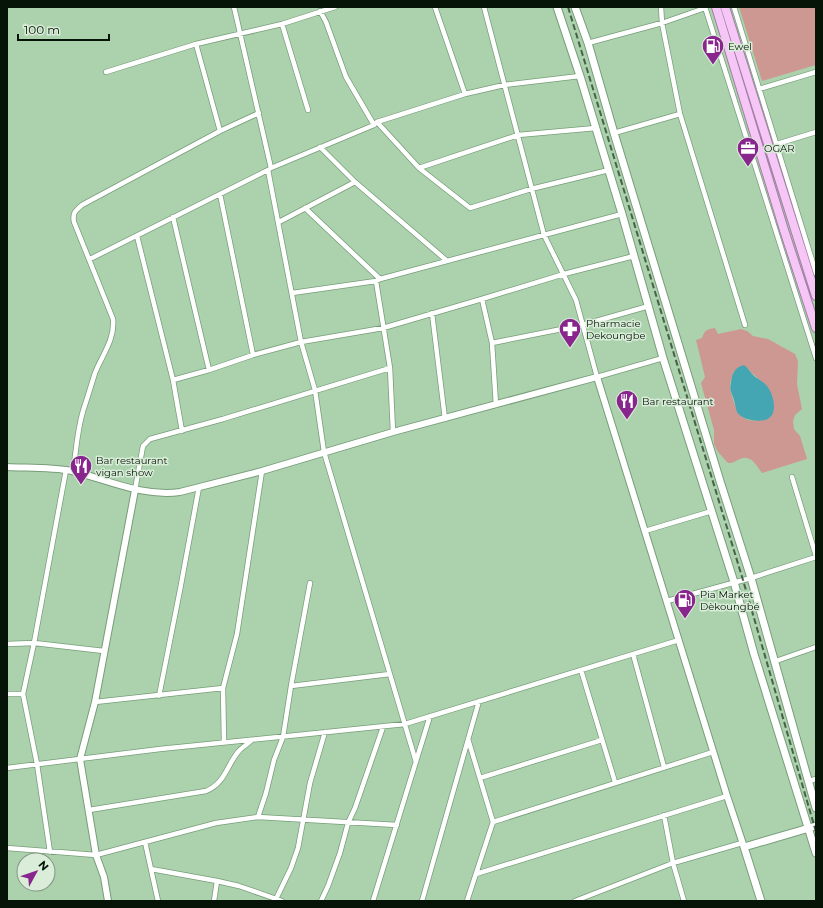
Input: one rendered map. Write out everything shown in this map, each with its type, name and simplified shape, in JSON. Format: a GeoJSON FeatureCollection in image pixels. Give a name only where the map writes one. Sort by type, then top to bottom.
{"type":"FeatureCollection","features":[{"type":"Feature","properties":{"kind":"highway"},"geometry":{"type":"LineString","coordinates":[[716,7],[784,230],[816,328]]}},
{"type":"Feature","properties":{"kind":"highway"},"geometry":{"type":"LineString","coordinates":[[725,7],[816,296]]}},
{"type":"Feature","properties":{"kind":"main road"},"geometry":{"type":"LineString","coordinates":[[557,7],[609,170],[663,358],[734,582],[754,654],[812,827],[816,853]]}},
{"type":"Feature","properties":{"kind":"main road"},"geometry":{"type":"LineString","coordinates":[[575,7],[588,43],[614,133],[812,780],[816,808]]}},
{"type":"Feature","properties":{"kind":"main road"},"geometry":{"type":"LineString","coordinates":[[762,901],[743,845],[812,827]]}},
{"type":"Feature","properties":{"kind":"street"},"geometry":{"type":"LineString","coordinates":[[234,7],[259,113],[301,342],[315,390],[324,452],[416,762]]}},
{"type":"Feature","properties":{"kind":"street"},"geometry":{"type":"LineString","coordinates":[[106,72],[196,44],[282,24],[334,7]]}},
{"type":"Feature","properties":{"kind":"street"},"geometry":{"type":"LineString","coordinates":[[435,7],[465,94]]}},
{"type":"Feature","properties":{"kind":"street"},"geometry":{"type":"LineString","coordinates":[[484,7],[544,235],[576,300],[597,377],[743,845],[673,863],[575,901]]}},
{"type":"Feature","properties":{"kind":"street"},"geometry":{"type":"LineString","coordinates":[[661,7],[662,23],[680,114],[745,325]]}},
{"type":"Feature","properties":{"kind":"street"},"geometry":{"type":"LineString","coordinates":[[734,7],[816,273]]}},
{"type":"Feature","properties":{"kind":"street"},"geometry":{"type":"LineString","coordinates":[[588,43],[662,23],[705,8],[816,358]]}},
{"type":"Feature","properties":{"kind":"street"},"geometry":{"type":"LineString","coordinates":[[320,11],[326,22],[346,77],[375,123],[419,168],[470,208],[531,189],[609,170]]}},
{"type":"Feature","properties":{"kind":"street"},"geometry":{"type":"LineString","coordinates":[[282,24],[308,110]]}},
{"type":"Feature","properties":{"kind":"street"},"geometry":{"type":"LineString","coordinates":[[196,44],[220,131]]}},
{"type":"Feature","properties":{"kind":"street"},"geometry":{"type":"LineString","coordinates":[[759,89],[816,72]]}},
{"type":"Feature","properties":{"kind":"street"},"geometry":{"type":"LineString","coordinates":[[90,260],[269,169],[375,123],[465,94],[504,86],[580,76]]}},
{"type":"Feature","properties":{"kind":"street"},"geometry":{"type":"LineString","coordinates":[[73,472],[82,414],[96,373],[111,340],[114,328],[113,319],[73,218],[74,212],[82,205],[220,131],[259,113]]}},
{"type":"Feature","properties":{"kind":"street"},"geometry":{"type":"LineString","coordinates":[[614,133],[680,114]]}},
{"type":"Feature","properties":{"kind":"street"},"geometry":{"type":"LineString","coordinates":[[419,168],[518,134],[596,128]]}},
{"type":"Feature","properties":{"kind":"street"},"geometry":{"type":"LineString","coordinates":[[777,144],[816,132]]}},
{"type":"Feature","properties":{"kind":"street"},"geometry":{"type":"LineString","coordinates":[[320,147],[355,182],[446,260]]}},
{"type":"Feature","properties":{"kind":"street"},"geometry":{"type":"LineString","coordinates":[[279,222],[355,182]]}},
{"type":"Feature","properties":{"kind":"street"},"geometry":{"type":"LineString","coordinates":[[220,194],[253,355]]}},
{"type":"Feature","properties":{"kind":"street"},"geometry":{"type":"LineString","coordinates":[[305,208],[378,280],[390,368],[394,432]]}},
{"type":"Feature","properties":{"kind":"street"},"geometry":{"type":"LineString","coordinates":[[292,293],[378,280],[446,260],[622,214]]}},
{"type":"Feature","properties":{"kind":"street"},"geometry":{"type":"LineString","coordinates":[[173,217],[209,370]]}},
{"type":"Feature","properties":{"kind":"street"},"geometry":{"type":"LineString","coordinates":[[137,236],[173,380],[182,431]]}},
{"type":"Feature","properties":{"kind":"street"},"geometry":{"type":"LineString","coordinates":[[173,380],[301,342],[384,328],[432,313],[482,300],[564,274],[634,256]]}},
{"type":"Feature","properties":{"kind":"street"},"geometry":{"type":"LineString","coordinates":[[482,300],[492,343],[496,404]]}},
{"type":"Feature","properties":{"kind":"street"},"geometry":{"type":"LineString","coordinates":[[492,343],[582,325],[649,306]]}},
{"type":"Feature","properties":{"kind":"street"},"geometry":{"type":"LineString","coordinates":[[432,313],[445,419]]}},
{"type":"Feature","properties":{"kind":"street"},"geometry":{"type":"LineString","coordinates":[[7,466],[66,470],[135,490],[172,493],[262,471],[394,432],[663,358]]}},
{"type":"Feature","properties":{"kind":"street"},"geometry":{"type":"LineString","coordinates":[[108,901],[104,877],[96,855],[80,758],[95,702],[135,490],[146,442],[150,439],[182,431],[390,368]]}},
{"type":"Feature","properties":{"kind":"street"},"geometry":{"type":"LineString","coordinates":[[7,848],[50,852],[37,764],[24,694],[66,470]]}},
{"type":"Feature","properties":{"kind":"street"},"geometry":{"type":"LineString","coordinates":[[224,742],[223,688],[237,634],[262,471]]}},
{"type":"Feature","properties":{"kind":"street"},"geometry":{"type":"LineString","coordinates":[[667,601],[751,578],[816,557],[792,477]]}},
{"type":"Feature","properties":{"kind":"street"},"geometry":{"type":"LineString","coordinates":[[159,696],[199,487]]}},
{"type":"Feature","properties":{"kind":"street"},"geometry":{"type":"LineString","coordinates":[[645,531],[712,511]]}},
{"type":"Feature","properties":{"kind":"street"},"geometry":{"type":"LineString","coordinates":[[258,817],[274,760],[283,736],[310,583]]}},
{"type":"Feature","properties":{"kind":"street"},"geometry":{"type":"LineString","coordinates":[[7,768],[80,758],[224,742],[405,724],[679,640]]}},
{"type":"Feature","properties":{"kind":"street"},"geometry":{"type":"LineString","coordinates":[[7,644],[34,643],[104,652]]}},
{"type":"Feature","properties":{"kind":"street"},"geometry":{"type":"LineString","coordinates":[[776,661],[816,647]]}},
{"type":"Feature","properties":{"kind":"street"},"geometry":{"type":"LineString","coordinates":[[632,654],[664,767]]}},
{"type":"Feature","properties":{"kind":"street"},"geometry":{"type":"LineString","coordinates":[[581,670],[615,782]]}},
{"type":"Feature","properties":{"kind":"street"},"geometry":{"type":"LineString","coordinates":[[291,686],[390,674]]}},
{"type":"Feature","properties":{"kind":"street"},"geometry":{"type":"LineString","coordinates":[[95,702],[223,688]]}},
{"type":"Feature","properties":{"kind":"street"},"geometry":{"type":"LineString","coordinates":[[7,694],[24,694]]}},
{"type":"Feature","properties":{"kind":"street"},"geometry":{"type":"LineString","coordinates":[[422,901],[479,701]]}},
{"type":"Feature","properties":{"kind":"street"},"geometry":{"type":"LineString","coordinates":[[373,901],[430,716]]}},
{"type":"Feature","properties":{"kind":"street"},"geometry":{"type":"LineString","coordinates":[[321,901],[340,853],[348,823],[355,808],[382,727]]}},
{"type":"Feature","properties":{"kind":"street"},"geometry":{"type":"LineString","coordinates":[[276,899],[291,868],[298,848],[310,783],[325,732]]}},
{"type":"Feature","properties":{"kind":"street"},"geometry":{"type":"LineString","coordinates":[[468,739],[493,822],[468,901]]}},
{"type":"Feature","properties":{"kind":"street"},"geometry":{"type":"LineString","coordinates":[[88,810],[206,791],[214,787],[220,781],[238,752],[252,740]]}},
{"type":"Feature","properties":{"kind":"street"},"geometry":{"type":"LineString","coordinates":[[480,778],[602,740]]}},
{"type":"Feature","properties":{"kind":"street"},"geometry":{"type":"LineString","coordinates":[[493,822],[713,752]]}},
{"type":"Feature","properties":{"kind":"street"},"geometry":{"type":"LineString","coordinates":[[476,874],[727,796]]}},
{"type":"Feature","properties":{"kind":"street"},"geometry":{"type":"LineString","coordinates":[[664,815],[673,863],[684,901]]}},
{"type":"Feature","properties":{"kind":"street"},"geometry":{"type":"LineString","coordinates":[[56,852],[96,855],[216,823],[258,817],[397,825]]}},
{"type":"Feature","properties":{"kind":"street"},"geometry":{"type":"LineString","coordinates":[[145,842],[158,901]]}},
{"type":"Feature","properties":{"kind":"street"},"geometry":{"type":"LineString","coordinates":[[151,869],[239,886],[282,901]]}},
{"type":"Feature","properties":{"kind":"street"},"geometry":{"type":"LineString","coordinates":[[214,901],[216,881]]}},
{"type":"Feature","properties":{"kind":"shaded area"},"geometry":{"type":"Polygon","coordinates":[[[739,7],[816,7],[816,65],[762,81],[739,7]]]}},
{"type":"Feature","properties":{"kind":"shaded area"},"geometry":{"type":"Polygon","coordinates":[[[715,328],[718,334],[741,329],[747,331],[753,336],[768,339],[795,354],[798,361],[797,384],[802,409],[795,415],[793,421],[794,429],[800,436],[807,459],[762,473],[750,459],[744,458],[728,463],[718,452],[714,444],[714,430],[701,383],[705,377],[696,340],[702,338],[708,330],[715,328]],[[748,369],[734,371],[730,384],[732,397],[741,416],[751,420],[766,420],[771,394],[763,383],[748,369]]]}},
{"type":"Feature","properties":{"kind":"water"},"geometry":{"type":"Polygon","coordinates":[[[744,365],[769,389],[774,404],[774,409],[770,418],[758,421],[750,420],[742,417],[737,412],[730,385],[734,371],[738,367],[744,365]]]}},
{"type":"Feature","properties":{"kind":"railway"},"geometry":{"type":"LineString","coordinates":[[568,7],[743,580],[816,832]]}},
{"type":"Feature","properties":{"kind":"place","name":"Ewel"},"geometry":{"type":"Point","coordinates":[713,66]}},
{"type":"Feature","properties":{"kind":"place","name":"OGAR"},"geometry":{"type":"Point","coordinates":[748,168]}},
{"type":"Feature","properties":{"kind":"place","name":"Pharmacie Dekoungbe"},"geometry":{"type":"Point","coordinates":[570,348]}},
{"type":"Feature","properties":{"kind":"place","name":"Bar restaurant"},"geometry":{"type":"Point","coordinates":[627,420]}},
{"type":"Feature","properties":{"kind":"place","name":"Bar restaurant vigan show"},"geometry":{"type":"Point","coordinates":[81,486]}},
{"type":"Feature","properties":{"kind":"place","name":"Pia Market Dèkoungbé"},"geometry":{"type":"Point","coordinates":[685,620]}}]}
